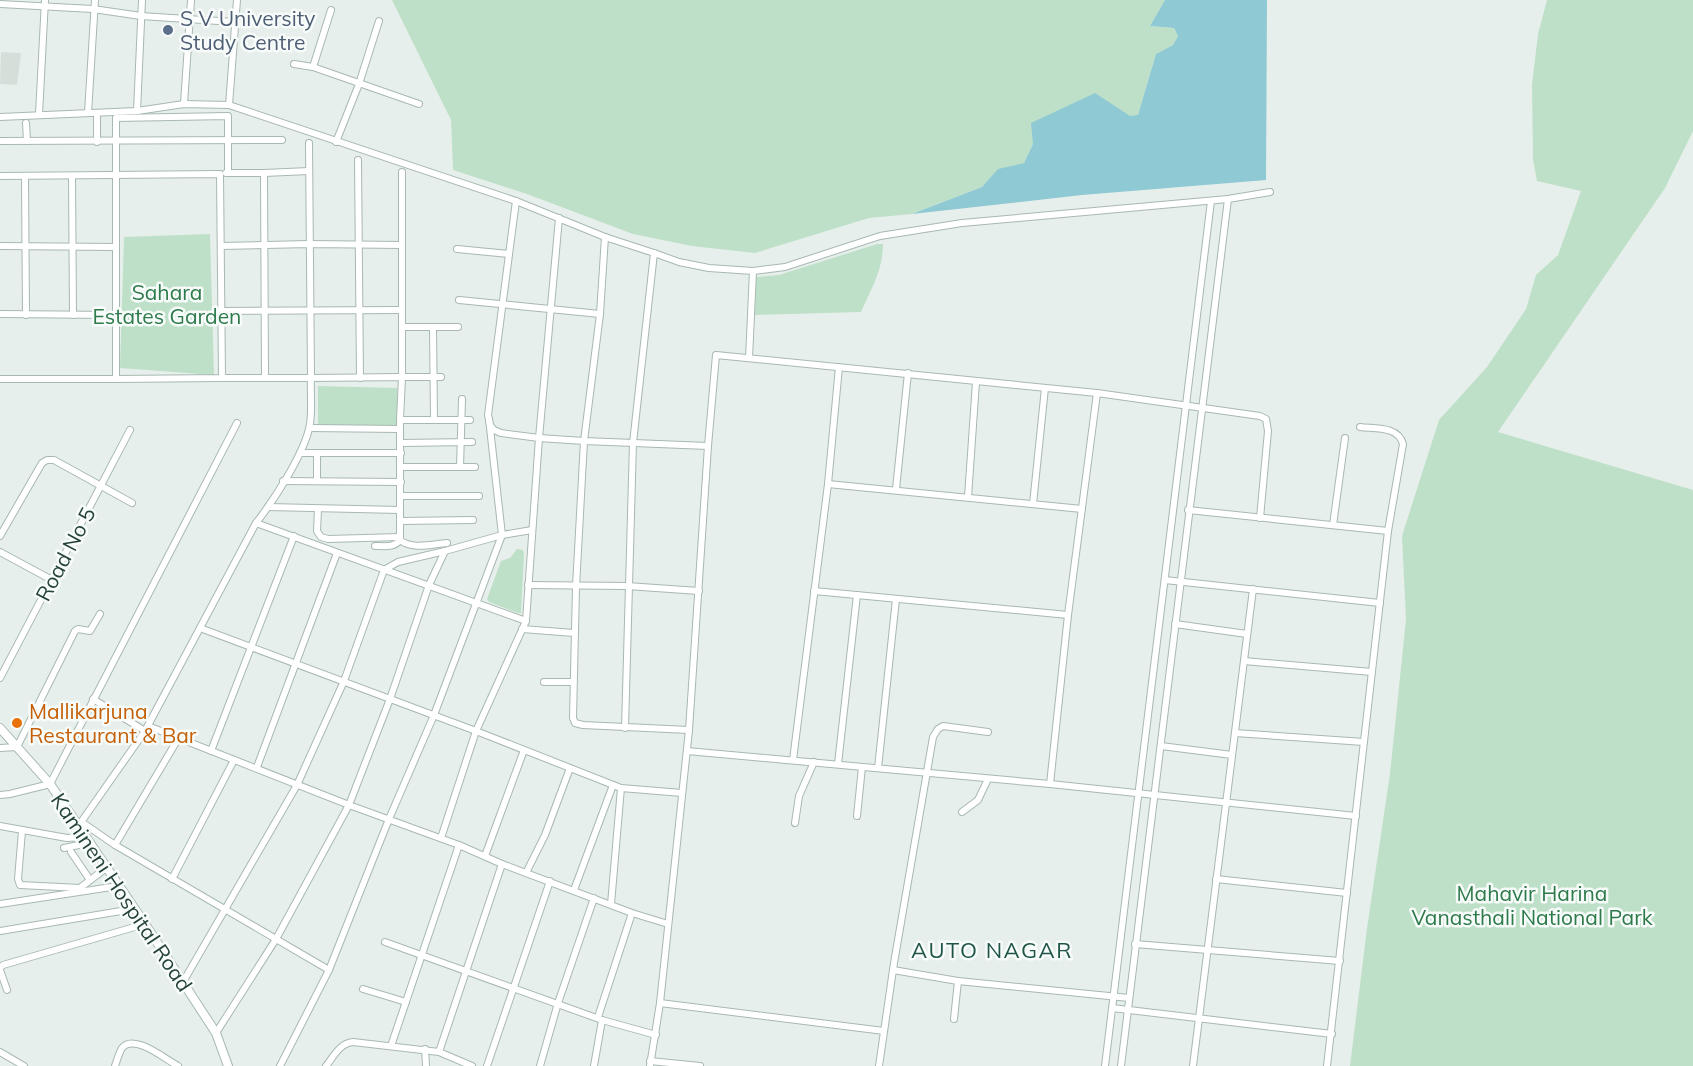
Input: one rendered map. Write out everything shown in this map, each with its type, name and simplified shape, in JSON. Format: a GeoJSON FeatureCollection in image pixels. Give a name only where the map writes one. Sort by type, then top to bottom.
{"type":"FeatureCollection","features":[{"type":"Feature","properties":{"kind":"street"},"geometry":{"type":"LineString","coordinates":[[88,113],[94,0]]}},
{"type":"Feature","properties":{"kind":"street"},"geometry":{"type":"LineString","coordinates":[[137,111],[141,0]]}},
{"type":"Feature","properties":{"kind":"street"},"geometry":{"type":"LineString","coordinates":[[184,104],[190,0]]}},
{"type":"Feature","properties":{"kind":"street"},"geometry":{"type":"LineString","coordinates":[[229,105],[237,0]]}},
{"type":"Feature","properties":{"kind":"street"},"geometry":{"type":"LineString","coordinates":[[39,114],[45,3]]}},
{"type":"Feature","properties":{"kind":"street"},"geometry":{"type":"LineString","coordinates":[[0,4],[45,3],[141,16],[234,22]]}},
{"type":"Feature","properties":{"kind":"street"},"geometry":{"type":"LineString","coordinates":[[313,68],[331,10]]}},
{"type":"Feature","properties":{"kind":"street"},"geometry":{"type":"LineString","coordinates":[[336,141],[359,84],[379,21]]}},
{"type":"Feature","properties":{"kind":"street"},"geometry":{"type":"LineString","coordinates":[[294,64],[313,68],[419,104]]}},
{"type":"Feature","properties":{"kind":"street"},"geometry":{"type":"LineString","coordinates":[[0,117],[137,111],[184,104],[229,105],[516,201],[605,237],[679,262],[709,268],[753,271],[798,264],[880,236],[962,223],[1211,201],[1270,192]]}},
{"type":"Feature","properties":{"kind":"street"},"geometry":{"type":"LineString","coordinates":[[116,379],[116,118],[228,116],[228,173]]}},
{"type":"Feature","properties":{"kind":"street"},"geometry":{"type":"LineString","coordinates":[[97,117],[97,141]]}},
{"type":"Feature","properties":{"kind":"street"},"geometry":{"type":"LineString","coordinates":[[26,123],[27,141]]}},
{"type":"Feature","properties":{"kind":"street"},"geometry":{"type":"LineString","coordinates":[[0,141],[282,140]]}},
{"type":"Feature","properties":{"kind":"street"},"geometry":{"type":"LineString","coordinates":[[309,143],[310,428],[300,453],[268,507],[256,522],[146,728],[80,824],[329,970]]}},
{"type":"Feature","properties":{"kind":"street"},"geometry":{"type":"LineString","coordinates":[[358,160],[360,378]]}},
{"type":"Feature","properties":{"kind":"street"},"geometry":{"type":"LineString","coordinates":[[0,176],[309,171]]}},
{"type":"Feature","properties":{"kind":"street"},"geometry":{"type":"LineString","coordinates":[[375,546],[397,544],[400,538],[402,172]]}},
{"type":"Feature","properties":{"kind":"street"},"geometry":{"type":"LineString","coordinates":[[264,173],[265,378]]}},
{"type":"Feature","properties":{"kind":"street"},"geometry":{"type":"LineString","coordinates":[[220,174],[222,378]]}},
{"type":"Feature","properties":{"kind":"street"},"geometry":{"type":"LineString","coordinates":[[25,176],[26,315]]}},
{"type":"Feature","properties":{"kind":"street"},"geometry":{"type":"LineString","coordinates":[[72,176],[73,315]]}},
{"type":"Feature","properties":{"kind":"street"},"geometry":{"type":"LineString","coordinates":[[1121,1066],[1228,199]]}},
{"type":"Feature","properties":{"kind":"street"},"geometry":{"type":"LineString","coordinates":[[280,1066],[329,970],[389,819],[434,715],[478,603],[501,535],[489,419],[501,304],[516,201]]}},
{"type":"Feature","properties":{"kind":"street"},"geometry":{"type":"LineString","coordinates":[[1105,1066],[1211,201]]}},
{"type":"Feature","properties":{"kind":"street"},"geometry":{"type":"LineString","coordinates":[[441,838],[476,731],[526,621],[539,438],[559,218]]}},
{"type":"Feature","properties":{"kind":"street"},"geometry":{"type":"LineString","coordinates":[[605,237],[600,314],[584,441],[574,633],[573,718],[575,723],[625,728],[689,730]]}},
{"type":"Feature","properties":{"kind":"street"},"geometry":{"type":"LineString","coordinates":[[221,246],[402,245]]}},
{"type":"Feature","properties":{"kind":"street"},"geometry":{"type":"LineString","coordinates":[[0,246],[116,247]]}},
{"type":"Feature","properties":{"kind":"street"},"geometry":{"type":"LineString","coordinates":[[457,249],[509,254]]}},
{"type":"Feature","properties":{"kind":"street"},"geometry":{"type":"LineString","coordinates":[[625,728],[627,586],[633,443],[654,253]]}},
{"type":"Feature","properties":{"kind":"street"},"geometry":{"type":"LineString","coordinates":[[749,358],[753,271]]}},
{"type":"Feature","properties":{"kind":"street"},"geometry":{"type":"LineString","coordinates":[[459,300],[600,314]]}},
{"type":"Feature","properties":{"kind":"street"},"geometry":{"type":"LineString","coordinates":[[221,311],[402,310]]}},
{"type":"Feature","properties":{"kind":"street"},"geometry":{"type":"LineString","coordinates":[[0,314],[116,315]]}},
{"type":"Feature","properties":{"kind":"street"},"geometry":{"type":"LineString","coordinates":[[402,327],[458,327]]}},
{"type":"Feature","properties":{"kind":"street"},"geometry":{"type":"LineString","coordinates":[[433,327],[437,378],[434,420]]}},
{"type":"Feature","properties":{"kind":"street"},"geometry":{"type":"LineString","coordinates":[[700,1066],[650,1064],[660,1003],[689,730],[716,355],[1097,393],[1260,416],[1266,419],[1268,431],[1260,518]]}},
{"type":"Feature","properties":{"kind":"street"},"geometry":{"type":"LineString","coordinates":[[793,760],[828,484],[839,368]]}},
{"type":"Feature","properties":{"kind":"street"},"geometry":{"type":"LineString","coordinates":[[896,489],[908,373]]}},
{"type":"Feature","properties":{"kind":"street"},"geometry":{"type":"LineString","coordinates":[[0,379],[437,378]]}},
{"type":"Feature","properties":{"kind":"street"},"geometry":{"type":"LineString","coordinates":[[968,497],[976,382]]}},
{"type":"Feature","properties":{"kind":"street"},"geometry":{"type":"LineString","coordinates":[[1033,504],[1045,388]]}},
{"type":"Feature","properties":{"kind":"street"},"geometry":{"type":"LineString","coordinates":[[1050,784],[1068,615],[1097,393]]}},
{"type":"Feature","properties":{"kind":"street"},"geometry":{"type":"LineString","coordinates":[[460,466],[462,399]]}},
{"type":"Feature","properties":{"kind":"street"},"geometry":{"type":"LineString","coordinates":[[489,419],[494,430],[501,433],[539,438],[708,446]]}},
{"type":"Feature","properties":{"kind":"street"},"geometry":{"type":"LineString","coordinates":[[400,420],[470,420]]}},
{"type":"Feature","properties":{"kind":"street"},"geometry":{"type":"LineString","coordinates":[[0,795],[50,784],[237,423]]}},
{"type":"Feature","properties":{"kind":"street"},"geometry":{"type":"LineString","coordinates":[[1327,1066],[1388,531],[1403,444],[1401,437],[1395,431],[1360,427]]}},
{"type":"Feature","properties":{"kind":"street"},"geometry":{"type":"LineString","coordinates":[[310,428],[400,429]]}},
{"type":"Feature","properties":{"kind":"street","name":"Road No 5"},"geometry":{"type":"LineString","coordinates":[[0,678],[130,430]]}},
{"type":"Feature","properties":{"kind":"street"},"geometry":{"type":"LineString","coordinates":[[1333,525],[1346,438]]}},
{"type":"Feature","properties":{"kind":"street"},"geometry":{"type":"LineString","coordinates":[[401,443],[472,442]]}},
{"type":"Feature","properties":{"kind":"street"},"geometry":{"type":"LineString","coordinates":[[300,453],[401,453]]}},
{"type":"Feature","properties":{"kind":"street"},"geometry":{"type":"LineString","coordinates":[[317,453],[317,481]]}},
{"type":"Feature","properties":{"kind":"street"},"geometry":{"type":"LineString","coordinates":[[0,536],[42,463],[47,460],[54,460],[132,503]]}},
{"type":"Feature","properties":{"kind":"street"},"geometry":{"type":"LineString","coordinates":[[401,467],[475,466]]}},
{"type":"Feature","properties":{"kind":"street"},"geometry":{"type":"LineString","coordinates":[[283,481],[401,482]]}},
{"type":"Feature","properties":{"kind":"street"},"geometry":{"type":"LineString","coordinates":[[828,484],[1082,509]]}},
{"type":"Feature","properties":{"kind":"street"},"geometry":{"type":"LineString","coordinates":[[400,496],[479,496]]}},
{"type":"Feature","properties":{"kind":"street"},"geometry":{"type":"LineString","coordinates":[[268,507],[400,510]]}},
{"type":"Feature","properties":{"kind":"street"},"geometry":{"type":"LineString","coordinates":[[318,509],[317,531],[321,537],[400,538]]}},
{"type":"Feature","properties":{"kind":"street"},"geometry":{"type":"LineString","coordinates":[[1188,510],[1388,531]]}},
{"type":"Feature","properties":{"kind":"street"},"geometry":{"type":"LineString","coordinates":[[400,521],[473,520]]}},
{"type":"Feature","properties":{"kind":"street"},"geometry":{"type":"LineString","coordinates":[[256,522],[526,621]]}},
{"type":"Feature","properties":{"kind":"street"},"geometry":{"type":"LineString","coordinates":[[183,982],[297,785],[344,681],[384,570],[398,562],[501,535],[532,530]]}},
{"type":"Feature","properties":{"kind":"street"},"geometry":{"type":"LineString","coordinates":[[211,751],[294,536]]}},
{"type":"Feature","properties":{"kind":"street"},"geometry":{"type":"LineString","coordinates":[[400,538],[405,544],[417,546],[447,543]]}},
{"type":"Feature","properties":{"kind":"street"},"geometry":{"type":"LineString","coordinates":[[216,1033],[276,939],[349,805],[390,699],[429,585],[444,551]]}},
{"type":"Feature","properties":{"kind":"street"},"geometry":{"type":"LineString","coordinates":[[0,552],[52,580]]}},
{"type":"Feature","properties":{"kind":"street"},"geometry":{"type":"LineString","coordinates":[[257,768],[337,553]]}},
{"type":"Feature","properties":{"kind":"street"},"geometry":{"type":"LineString","coordinates":[[1165,580],[1380,603]]}},
{"type":"Feature","properties":{"kind":"street"},"geometry":{"type":"LineString","coordinates":[[528,585],[627,586],[699,591]]}},
{"type":"Feature","properties":{"kind":"street"},"geometry":{"type":"LineString","coordinates":[[1193,1066],[1252,589]]}},
{"type":"Feature","properties":{"kind":"street"},"geometry":{"type":"LineString","coordinates":[[814,591],[1068,615]]}},
{"type":"Feature","properties":{"kind":"street"},"geometry":{"type":"LineString","coordinates":[[838,764],[857,595]]}},
{"type":"Feature","properties":{"kind":"street"},"geometry":{"type":"LineString","coordinates":[[878,768],[896,599]]}},
{"type":"Feature","properties":{"kind":"street"},"geometry":{"type":"LineString","coordinates":[[0,748],[17,747],[75,631],[93,629],[99,614]]}},
{"type":"Feature","properties":{"kind":"street"},"geometry":{"type":"LineString","coordinates":[[1175,624],[1247,634]]}},
{"type":"Feature","properties":{"kind":"street"},"geometry":{"type":"LineString","coordinates":[[200,628],[434,715],[621,788],[682,793]]}},
{"type":"Feature","properties":{"kind":"street"},"geometry":{"type":"LineString","coordinates":[[522,630],[574,633]]}},
{"type":"Feature","properties":{"kind":"street"},"geometry":{"type":"LineString","coordinates":[[1244,661],[1372,672]]}},
{"type":"Feature","properties":{"kind":"street"},"geometry":{"type":"LineString","coordinates":[[544,682],[573,682]]}},
{"type":"Feature","properties":{"kind":"street"},"geometry":{"type":"LineString","coordinates":[[93,699],[146,728],[459,844],[502,864],[632,913],[668,924]]}},
{"type":"Feature","properties":{"kind":"street"},"geometry":{"type":"LineString","coordinates":[[879,1066],[933,737],[943,726],[988,732]]}},
{"type":"Feature","properties":{"kind":"street","name":"Kamineni Hospital Road"},"geometry":{"type":"LineString","coordinates":[[0,728],[50,784],[80,824],[87,840],[216,1033],[228,1066]]}},
{"type":"Feature","properties":{"kind":"street"},"geometry":{"type":"LineString","coordinates":[[1234,733],[1364,742]]}},
{"type":"Feature","properties":{"kind":"street"},"geometry":{"type":"LineString","coordinates":[[115,845],[178,739]]}},
{"type":"Feature","properties":{"kind":"street"},"geometry":{"type":"LineString","coordinates":[[1161,746],[1232,755]]}},
{"type":"Feature","properties":{"kind":"street"},"geometry":{"type":"LineString","coordinates":[[485,856],[524,750]]}},
{"type":"Feature","properties":{"kind":"street"},"geometry":{"type":"LineString","coordinates":[[687,751],[1050,784],[1356,816]]}},
{"type":"Feature","properties":{"kind":"street"},"geometry":{"type":"LineString","coordinates":[[172,879],[234,760]]}},
{"type":"Feature","properties":{"kind":"street"},"geometry":{"type":"LineString","coordinates":[[795,822],[799,796],[814,762]]}},
{"type":"Feature","properties":{"kind":"street"},"geometry":{"type":"LineString","coordinates":[[857,816],[862,767]]}},
{"type":"Feature","properties":{"kind":"street"},"geometry":{"type":"LineString","coordinates":[[526,873],[545,835],[570,768]]}},
{"type":"Feature","properties":{"kind":"street"},"geometry":{"type":"LineString","coordinates":[[962,812],[978,800],[988,779]]}},
{"type":"Feature","properties":{"kind":"street"},"geometry":{"type":"LineString","coordinates":[[574,890],[613,785]]}},
{"type":"Feature","properties":{"kind":"street"},"geometry":{"type":"LineString","coordinates":[[611,904],[621,788]]}},
{"type":"Feature","properties":{"kind":"street"},"geometry":{"type":"LineString","coordinates":[[0,826],[87,840]]}},
{"type":"Feature","properties":{"kind":"street"},"geometry":{"type":"LineString","coordinates":[[22,831],[18,879],[20,885],[80,888],[106,868]]}},
{"type":"Feature","properties":{"kind":"street"},"geometry":{"type":"LineString","coordinates":[[64,848],[87,840]]}},
{"type":"Feature","properties":{"kind":"street"},"geometry":{"type":"LineString","coordinates":[[391,1046],[459,844]]}},
{"type":"Feature","properties":{"kind":"street"},"geometry":{"type":"LineString","coordinates":[[71,852],[90,880]]}},
{"type":"Feature","properties":{"kind":"street"},"geometry":{"type":"LineString","coordinates":[[439,1052],[502,864]]}},
{"type":"Feature","properties":{"kind":"street"},"geometry":{"type":"LineString","coordinates":[[1216,879],[1347,893]]}},
{"type":"Feature","properties":{"kind":"street"},"geometry":{"type":"LineString","coordinates":[[487,1066],[550,881]]}},
{"type":"Feature","properties":{"kind":"street"},"geometry":{"type":"LineString","coordinates":[[0,904],[118,886]]}},
{"type":"Feature","properties":{"kind":"street"},"geometry":{"type":"LineString","coordinates":[[540,1066],[558,1003],[594,898]]}},
{"type":"Feature","properties":{"kind":"street"},"geometry":{"type":"LineString","coordinates":[[0,931],[134,909]]}},
{"type":"Feature","properties":{"kind":"street"},"geometry":{"type":"LineString","coordinates":[[594,1066],[600,1018],[632,913]]}},
{"type":"Feature","properties":{"kind":"street"},"geometry":{"type":"LineString","coordinates":[[7,990],[0,969],[3,965],[145,924]]}},
{"type":"Feature","properties":{"kind":"street"},"geometry":{"type":"LineString","coordinates":[[385,942],[600,1018],[656,1035]]}},
{"type":"Feature","properties":{"kind":"street"},"geometry":{"type":"LineString","coordinates":[[1135,944],[1340,962]]}},
{"type":"Feature","properties":{"kind":"street"},"geometry":{"type":"LineString","coordinates":[[893,970],[958,981],[1129,998]]}},
{"type":"Feature","properties":{"kind":"street"},"geometry":{"type":"LineString","coordinates":[[954,1019],[958,981]]}},
{"type":"Feature","properties":{"kind":"street"},"geometry":{"type":"LineString","coordinates":[[363,989],[405,1002]]}},
{"type":"Feature","properties":{"kind":"street"},"geometry":{"type":"LineString","coordinates":[[660,1003],[884,1031]]}},
{"type":"Feature","properties":{"kind":"street"},"geometry":{"type":"LineString","coordinates":[[1112,1008],[1332,1034]]}},
{"type":"Feature","properties":{"kind":"street"},"geometry":{"type":"LineString","coordinates":[[115,1066],[123,1047],[138,1042],[178,1066]]}},
{"type":"Feature","properties":{"kind":"street"},"geometry":{"type":"LineString","coordinates":[[326,1066],[346,1042],[424,1049],[439,1052],[472,1066]]}},
{"type":"Feature","properties":{"kind":"street"},"geometry":{"type":"LineString","coordinates":[[424,1049],[426,1066]]}},
{"type":"Feature","properties":{"kind":"street"},"geometry":{"type":"LineString","coordinates":[[0,1052],[24,1066]]}},
{"type":"Feature","properties":{"kind":"shaded area"},"geometry":{"type":"Polygon","coordinates":[[[1,52],[21,53],[17,85],[0,84],[1,52]]]}},
{"type":"Feature","properties":{"kind":"green space"},"geometry":{"type":"Polygon","coordinates":[[[392,0],[1165,0],[1150,26],[1174,28],[1178,36],[1173,45],[1156,54],[1138,115],[1033,144],[1024,163],[998,170],[982,187],[912,214],[869,218],[755,253],[692,246],[633,234],[527,194],[453,170],[451,120],[392,0]]]}},
{"type":"Feature","properties":{"kind":"green space","name":"Mahavir Harina Vanasthali National Park"},"geometry":{"type":"Polygon","coordinates":[[[1547,0],[1693,0],[1693,131],[1665,188],[1498,432],[1693,490],[1693,1066],[1350,1066],[1367,928],[1390,774],[1406,619],[1402,536],[1439,420],[1487,367],[1526,309],[1536,275],[1558,255],[1581,191],[1537,181],[1533,160],[1532,85],[1538,34],[1547,0]]]}},
{"type":"Feature","properties":{"kind":"green space","name":"Sahara Estates Garden"},"geometry":{"type":"Polygon","coordinates":[[[210,234],[214,375],[120,368],[124,237],[210,234]]]}},
{"type":"Feature","properties":{"kind":"green space"},"geometry":{"type":"Polygon","coordinates":[[[883,244],[881,262],[861,312],[755,315],[756,277],[779,275],[883,244]]]}},
{"type":"Feature","properties":{"kind":"green space"},"geometry":{"type":"Polygon","coordinates":[[[318,386],[397,388],[397,427],[318,426],[318,386]]]}},
{"type":"Feature","properties":{"kind":"green space"},"geometry":{"type":"Polygon","coordinates":[[[517,549],[523,550],[524,554],[521,613],[489,602],[487,599],[501,561],[510,558],[517,549]]]}},
{"type":"Feature","properties":{"kind":"water"},"geometry":{"type":"Polygon","coordinates":[[[1165,0],[1267,0],[1266,180],[1082,195],[912,214],[982,187],[998,169],[1024,163],[1033,144],[1031,123],[1095,93],[1130,116],[1138,115],[1156,54],[1173,45],[1178,36],[1174,28],[1150,26],[1165,0]]]}},
{"type":"Feature","properties":{"kind":"place","name":"S V University Study Centre"},"geometry":{"type":"Point","coordinates":[168,30]}},
{"type":"Feature","properties":{"kind":"place","name":"Mallikarjuna Restaurant & Bar"},"geometry":{"type":"Point","coordinates":[17,723]}},
{"type":"Feature","properties":{"kind":"district","name":"AUTO NAGAR"},"geometry":{"type":"Point","coordinates":[992,950]}}]}
